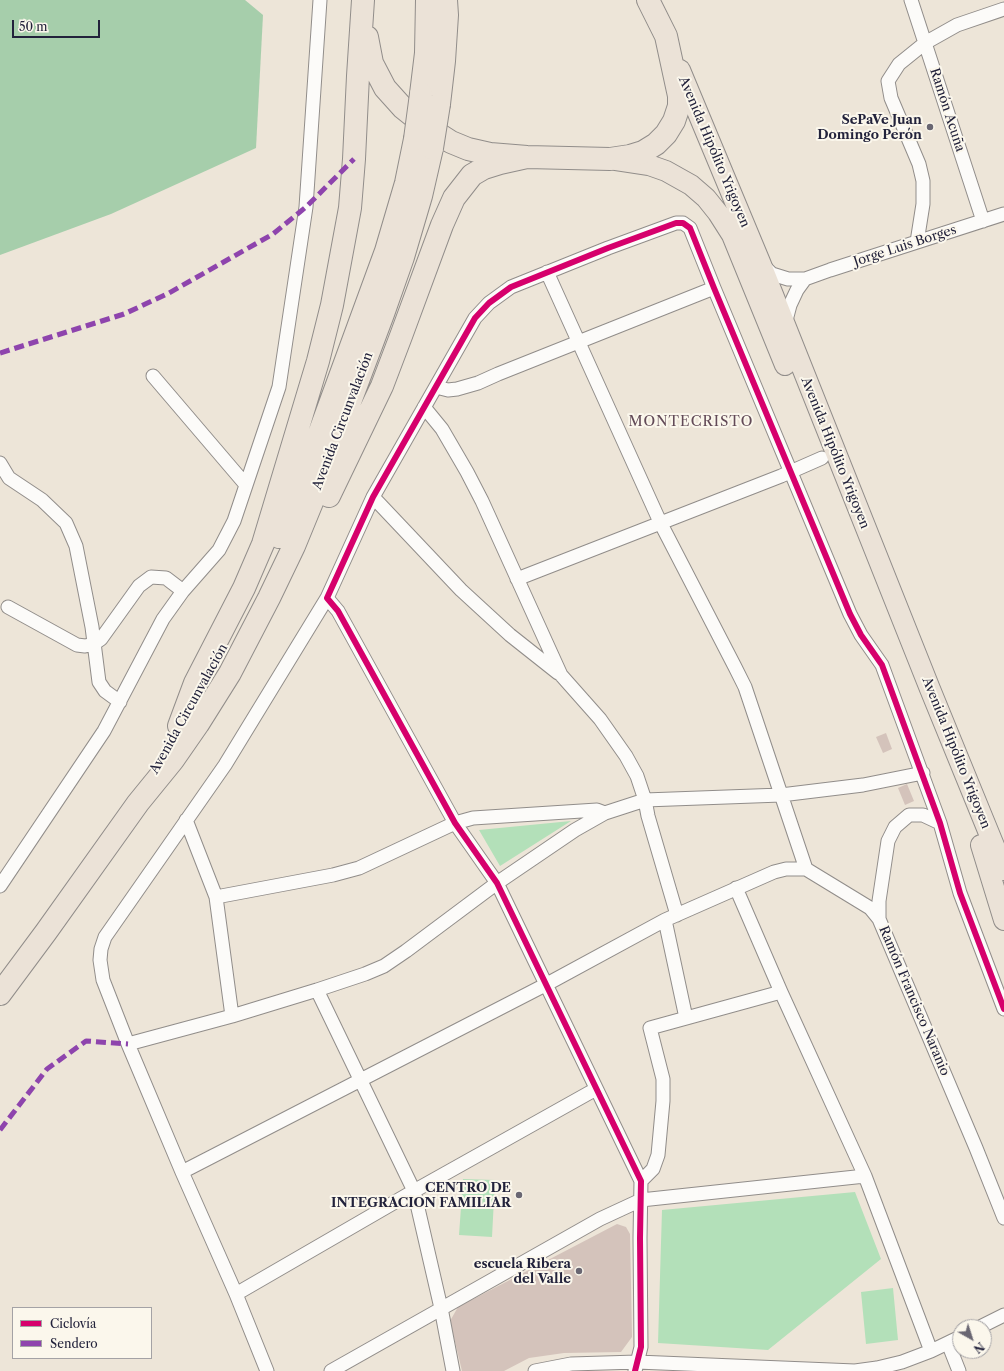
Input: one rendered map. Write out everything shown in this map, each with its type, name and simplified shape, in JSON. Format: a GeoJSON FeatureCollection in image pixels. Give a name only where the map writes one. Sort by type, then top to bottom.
{"type":"FeatureCollection","features":[{"type":"Feature","properties":{"kind":"highway","name":"Avenida Circunvalación"},"geometry":{"type":"LineString","coordinates":[[428,0],[426,53],[430,99]]}},
{"type":"Feature","properties":{"kind":"highway","name":"Avenida Circunvalación"},"geometry":{"type":"LineString","coordinates":[[0,994],[138,803],[173,760],[198,724],[230,672],[276,585],[294,546],[320,483],[403,257],[421,196],[423,143],[430,99],[444,61],[447,15],[446,0]]}},
{"type":"Feature","properties":{"kind":"highway"},"geometry":{"type":"LineString","coordinates":[[362,5],[372,63],[385,88],[404,108],[423,124],[451,142],[468,149],[490,154],[527,158],[610,159],[630,156],[646,151],[656,144],[666,134],[674,120],[679,106],[679,96],[666,36],[648,0]]}},
{"type":"Feature","properties":{"kind":"highway"},"geometry":{"type":"LineString","coordinates":[[179,726],[195,683],[244,588],[263,544],[318,361],[332,305],[350,208],[362,5]]}},
{"type":"Feature","properties":{"kind":"highway","name":"Avenida Circunvalación"},"geometry":{"type":"LineString","coordinates":[[138,803],[159,762],[216,662],[256,586],[279,537],[301,483],[386,251],[406,183],[423,143]]}},
{"type":"Feature","properties":{"kind":"highway"},"geometry":{"type":"LineString","coordinates":[[230,672],[271,606],[307,539],[363,426],[384,379],[442,225],[454,198],[472,175],[484,168],[500,163],[527,158]]}},
{"type":"Feature","properties":{"kind":"main road","name":"Avenida Hipólito Yrigoyen"},"geometry":{"type":"LineString","coordinates":[[666,36],[760,262],[784,326],[1004,870]]}},
{"type":"Feature","properties":{"kind":"main road","name":"Avenida Hipólito Yrigoyen"},"geometry":{"type":"LineString","coordinates":[[610,159],[649,165],[666,171],[691,185],[706,198],[718,213],[735,242],[983,850],[1004,920]]}},
{"type":"Feature","properties":{"kind":"street"},"geometry":{"type":"LineString","coordinates":[[0,886],[104,731],[163,619],[183,591],[219,550],[234,520],[279,387],[306,207],[320,0]]}},
{"type":"Feature","properties":{"kind":"street","name":"Ramón Acuña"},"geometry":{"type":"LineString","coordinates":[[911,0],[983,221]]}},
{"type":"Feature","properties":{"kind":"street"},"geometry":{"type":"LineString","coordinates":[[917,242],[923,204],[923,181],[919,164],[891,98],[888,81],[899,64],[925,43],[957,25],[1004,9]]}},
{"type":"Feature","properties":{"kind":"street","name":"Jorge Luis Borges"},"geometry":{"type":"LineString","coordinates":[[760,262],[772,274],[788,279],[806,279],[853,262],[1004,214]]}},
{"type":"Feature","properties":{"kind":"street"},"geometry":{"type":"LineString","coordinates":[[267,1371],[236,1294],[128,1044],[103,980],[100,960],[101,949],[105,937],[225,765],[327,598],[373,497],[475,318],[489,303],[511,287],[608,248],[676,223],[683,223],[690,228],[850,614],[861,635],[882,665],[923,772],[940,822],[960,894],[1004,1009]]}},
{"type":"Feature","properties":{"kind":"street"},"geometry":{"type":"LineString","coordinates":[[547,272],[660,522],[736,667],[806,869]]}},
{"type":"Feature","properties":{"kind":"street"},"geometry":{"type":"LineString","coordinates":[[784,326],[790,305],[797,290],[806,279]]}},
{"type":"Feature","properties":{"kind":"street"},"geometry":{"type":"LineString","coordinates":[[436,387],[448,390],[478,383],[714,288]]}},
{"type":"Feature","properties":{"kind":"street"},"geometry":{"type":"LineString","coordinates":[[153,376],[246,485]]}},
{"type":"Feature","properties":{"kind":"street"},"geometry":{"type":"LineString","coordinates":[[424,407],[442,429],[482,501],[561,675]]}},
{"type":"Feature","properties":{"kind":"street"},"geometry":{"type":"LineString","coordinates":[[517,579],[822,458]]}},
{"type":"Feature","properties":{"kind":"street"},"geometry":{"type":"LineString","coordinates":[[0,463],[9,478],[42,500],[66,524],[76,546],[92,627],[99,682],[105,691],[120,702]]}},
{"type":"Feature","properties":{"kind":"street"},"geometry":{"type":"LineString","coordinates":[[373,497],[461,590],[510,635],[561,675],[600,719],[626,756],[637,776],[645,800],[671,918],[686,1018]]}},
{"type":"Feature","properties":{"kind":"street"},"geometry":{"type":"LineString","coordinates":[[8,607],[77,646],[85,646],[94,644],[101,639],[139,586],[151,577],[166,578],[183,591]]}},
{"type":"Feature","properties":{"kind":"street"},"geometry":{"type":"LineString","coordinates":[[327,598],[338,611],[455,823],[497,883],[641,1181],[641,1347],[636,1367]]}},
{"type":"Feature","properties":{"kind":"street"},"geometry":{"type":"LineString","coordinates":[[128,1044],[232,1016],[317,990],[384,966],[497,883],[575,830],[604,813],[645,800],[781,795],[864,785],[923,772]]}},
{"type":"Feature","properties":{"kind":"street"},"geometry":{"type":"LineString","coordinates":[[216,897],[333,876],[359,868],[455,823],[473,818],[597,810],[604,813]]}},
{"type":"Feature","properties":{"kind":"street","name":"Ramón Francisco Naranio"},"geometry":{"type":"LineString","coordinates":[[940,822],[923,815],[909,815],[896,827],[888,841],[879,901],[879,919],[1004,1218]]}},
{"type":"Feature","properties":{"kind":"street"},"geometry":{"type":"LineString","coordinates":[[186,820],[216,897],[232,1016]]}},
{"type":"Feature","properties":{"kind":"street"},"geometry":{"type":"LineString","coordinates":[[182,1172],[547,984],[671,918],[774,872],[786,869],[806,869],[870,908],[879,919]]}},
{"type":"Feature","properties":{"kind":"street"},"geometry":{"type":"LineString","coordinates":[[736,888],[781,992],[865,1176],[931,1351]]}},
{"type":"Feature","properties":{"kind":"street"},"geometry":{"type":"LineString","coordinates":[[317,990],[414,1191],[441,1308],[453,1371]]}},
{"type":"Feature","properties":{"kind":"street"},"geometry":{"type":"LineString","coordinates":[[641,1181],[653,1168],[658,1155],[663,1101],[663,1079],[650,1028],[781,992]]}},
{"type":"Feature","properties":{"kind":"street"},"geometry":{"type":"LineString","coordinates":[[236,1294],[414,1191],[596,1089]]}},
{"type":"Feature","properties":{"kind":"street"},"geometry":{"type":"LineString","coordinates":[[331,1371],[600,1219],[641,1200],[865,1176]]}},
{"type":"Feature","properties":{"kind":"street"},"geometry":{"type":"LineString","coordinates":[[992,1321],[1004,1315]]}},
{"type":"Feature","properties":{"kind":"street"},"geometry":{"type":"LineString","coordinates":[[535,1371],[571,1364],[636,1367],[855,1371],[877,1370],[931,1351],[952,1341]]}},
{"type":"Feature","properties":{"kind":"street"},"geometry":{"type":"LineString","coordinates":[[957,1359],[959,1371]]}},
{"type":"Feature","properties":{"kind":"green space"},"geometry":{"type":"Polygon","coordinates":[[[0,0],[245,0],[263,15],[256,148],[111,214],[0,255],[0,0]]]}},
{"type":"Feature","properties":{"kind":"green space"},"geometry":{"type":"Polygon","coordinates":[[[571,821],[500,866],[479,830],[571,821]]]}},
{"type":"Feature","properties":{"kind":"green space"},"geometry":{"type":"Polygon","coordinates":[[[463,1179],[495,1180],[492,1237],[459,1235],[463,1179]]]}},
{"type":"Feature","properties":{"kind":"green space"},"geometry":{"type":"Polygon","coordinates":[[[855,1192],[881,1259],[768,1350],[658,1343],[662,1210],[855,1192]]]}},
{"type":"Feature","properties":{"kind":"green space"},"geometry":{"type":"Polygon","coordinates":[[[893,1288],[898,1340],[866,1344],[861,1292],[893,1288]]]}},
{"type":"Feature","properties":{"kind":"building"},"geometry":{"type":"Polygon","coordinates":[[[886,733],[892,749],[883,753],[876,737],[886,733]]]}},
{"type":"Feature","properties":{"kind":"building"},"geometry":{"type":"Polygon","coordinates":[[[907,784],[914,801],[905,805],[898,788],[907,784]]]}},
{"type":"Feature","properties":{"kind":"building","name":"escuela Ribera del Valle"},"geometry":{"type":"Polygon","coordinates":[[[617,1224],[626,1227],[630,1234],[632,1337],[621,1352],[564,1353],[529,1358],[504,1371],[462,1371],[450,1321],[458,1307],[617,1224]]]}},
{"type":"Feature","properties":{"kind":"marked path"},"geometry":{"type":"LineString","coordinates":[[0,353],[124,314],[169,293],[273,234],[306,207],[354,159]]}},
{"type":"Feature","properties":{"kind":"marked path"},"geometry":{"type":"LineString","coordinates":[[0,1130],[47,1069],[86,1041],[128,1044]]}},
{"type":"Feature","properties":{"kind":"cycle path"},"geometry":{"type":"LineString","coordinates":[[635,1371],[641,1347],[641,1181],[497,883],[455,823],[338,611],[327,598],[373,497],[475,318],[489,303],[511,287],[608,248],[676,223],[683,223],[690,228],[850,614],[861,635],[882,665],[940,823],[960,893],[1004,1009]]}},
{"type":"Feature","properties":{"kind":"place","name":"SePaVe Juan Domingo Perón"},"geometry":{"type":"Point","coordinates":[930,127]}},
{"type":"Feature","properties":{"kind":"place","name":"CENTRO DE INTEGRACION FAMILIAR"},"geometry":{"type":"Point","coordinates":[519,1195]}},
{"type":"Feature","properties":{"kind":"place","name":"escuela Ribera del Valle"},"geometry":{"type":"Point","coordinates":[579,1271]}},
{"type":"Feature","properties":{"kind":"district","name":"MONTECRISTO"},"geometry":{"type":"Point","coordinates":[691,422]}}]}
